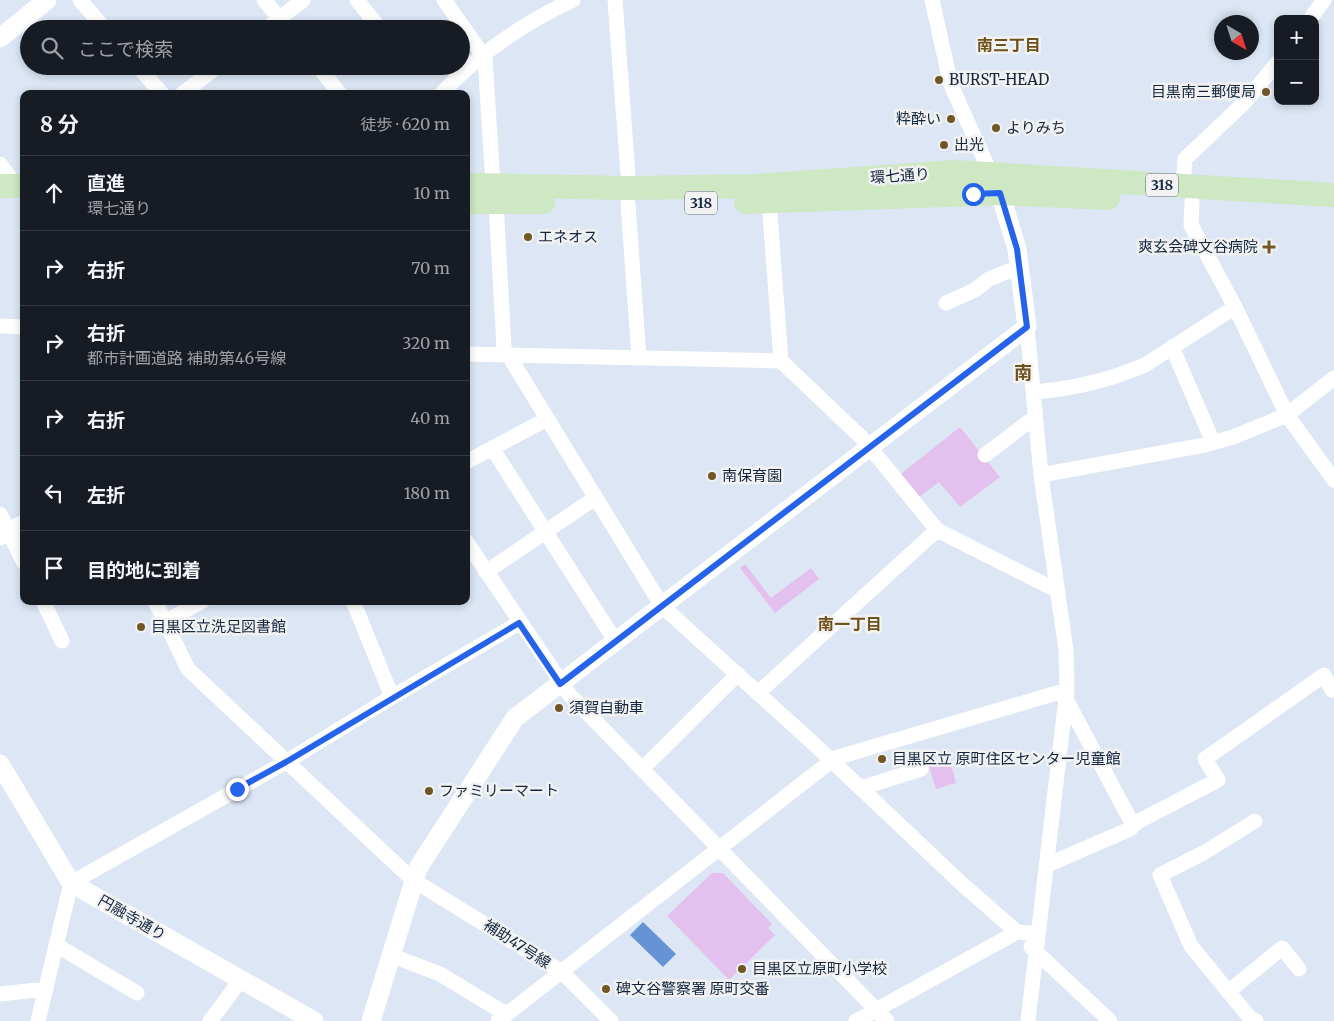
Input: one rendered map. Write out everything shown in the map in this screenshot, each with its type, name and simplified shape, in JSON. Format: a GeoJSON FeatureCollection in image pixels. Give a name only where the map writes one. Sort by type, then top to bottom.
{"type":"FeatureCollection","features":[{"type":"Feature","properties":{"kind":"main road","name":"環七通り"},"geometry":{"type":"LineString","coordinates":[[629,196],[756,186],[995,184],[1187,194],[1334,195]]}},
{"type":"Feature","properties":{"kind":"main road","name":"環七通り"},"geometry":{"type":"LineString","coordinates":[[470,186],[494,193],[768,201],[935,185]]}},
{"type":"Feature","properties":{"kind":"main road","name":"環七通り"},"geometry":{"type":"LineString","coordinates":[[470,201],[494,193]]}},
{"type":"Feature","properties":{"kind":"main road","name":"環七通り"},"geometry":{"type":"LineString","coordinates":[[1187,194],[1334,210]]}},
{"type":"Feature","properties":{"kind":"street"},"geometry":{"type":"LineString","coordinates":[[22,20],[47,0]]}},
{"type":"Feature","properties":{"kind":"street"},"geometry":{"type":"LineString","coordinates":[[80,0],[96,20]]}},
{"type":"Feature","properties":{"kind":"street"},"geometry":{"type":"LineString","coordinates":[[264,0],[281,20]]}},
{"type":"Feature","properties":{"kind":"street"},"geometry":{"type":"LineString","coordinates":[[287,20],[303,0]]}},
{"type":"Feature","properties":{"kind":"street"},"geometry":{"type":"LineString","coordinates":[[357,0],[373,20]]}},
{"type":"Feature","properties":{"kind":"street"},"geometry":{"type":"LineString","coordinates":[[444,0],[458,20]]}},
{"type":"Feature","properties":{"kind":"street"},"geometry":{"type":"LineString","coordinates":[[470,66],[482,55],[539,16],[573,0]]}},
{"type":"Feature","properties":{"kind":"street"},"geometry":{"type":"LineString","coordinates":[[615,0],[639,358]]}},
{"type":"Feature","properties":{"kind":"street"},"geometry":{"type":"LineString","coordinates":[[932,0],[951,85],[995,184],[1017,249],[1034,392],[1041,475],[1066,650],[1067,696],[1028,1021]]}},
{"type":"Feature","properties":{"kind":"street"},"geometry":{"type":"LineString","coordinates":[[1313,15],[1324,0]]}},
{"type":"Feature","properties":{"kind":"street"},"geometry":{"type":"LineString","coordinates":[[0,38],[20,22]]}},
{"type":"Feature","properties":{"kind":"street"},"geometry":{"type":"LineString","coordinates":[[470,38],[485,58],[504,348],[662,606],[832,761],[1110,1021]]}},
{"type":"Feature","properties":{"kind":"street"},"geometry":{"type":"LineString","coordinates":[[1274,67],[1245,102],[1185,159],[1191,225],[1235,307],[1287,415],[1334,480]]}},
{"type":"Feature","properties":{"kind":"street"},"geometry":{"type":"LineString","coordinates":[[146,75],[159,90]]}},
{"type":"Feature","properties":{"kind":"street"},"geometry":{"type":"LineString","coordinates":[[187,90],[206,75]]}},
{"type":"Feature","properties":{"kind":"street"},"geometry":{"type":"LineString","coordinates":[[325,75],[337,90]]}},
{"type":"Feature","properties":{"kind":"street"},"geometry":{"type":"LineString","coordinates":[[444,90],[460,75]]}},
{"type":"Feature","properties":{"kind":"street"},"geometry":{"type":"LineString","coordinates":[[0,164],[9,176],[12,192]]}},
{"type":"Feature","properties":{"kind":"street"},"geometry":{"type":"LineString","coordinates":[[768,201],[782,361],[869,447],[937,530],[1058,590]]}},
{"type":"Feature","properties":{"kind":"street"},"geometry":{"type":"LineString","coordinates":[[946,303],[975,290],[989,279],[1019,267]]}},
{"type":"Feature","properties":{"kind":"street"},"geometry":{"type":"LineString","coordinates":[[1034,392],[1067,388],[1129,372],[1145,365],[1235,307]]}},
{"type":"Feature","properties":{"kind":"street"},"geometry":{"type":"LineString","coordinates":[[0,326],[20,327]]}},
{"type":"Feature","properties":{"kind":"street"},"geometry":{"type":"LineString","coordinates":[[371,1021],[418,868],[515,718],[1027,327]]}},
{"type":"Feature","properties":{"kind":"street"},"geometry":{"type":"LineString","coordinates":[[1172,347],[1213,442]]}},
{"type":"Feature","properties":{"kind":"street"},"geometry":{"type":"LineString","coordinates":[[470,354],[782,361]]}},
{"type":"Feature","properties":{"kind":"street"},"geometry":{"type":"LineString","coordinates":[[1041,475],[1213,442],[1267,424],[1287,415],[1334,378]]}},
{"type":"Feature","properties":{"kind":"street"},"geometry":{"type":"LineString","coordinates":[[985,455],[1036,418]]}},
{"type":"Feature","properties":{"kind":"street"},"geometry":{"type":"LineString","coordinates":[[470,460],[547,419]]}},
{"type":"Feature","properties":{"kind":"street"},"geometry":{"type":"LineString","coordinates":[[492,448],[616,642]]}},
{"type":"Feature","properties":{"kind":"street"},"geometry":{"type":"LineString","coordinates":[[486,572],[595,498]]}},
{"type":"Feature","properties":{"kind":"street"},"geometry":{"type":"LineString","coordinates":[[0,514],[11,531],[20,553]]}},
{"type":"Feature","properties":{"kind":"street"},"geometry":{"type":"LineString","coordinates":[[758,693],[937,530]]}},
{"type":"Feature","properties":{"kind":"street"},"geometry":{"type":"LineString","coordinates":[[470,547],[560,684],[887,1021]]}},
{"type":"Feature","properties":{"kind":"street"},"geometry":{"type":"LineString","coordinates":[[45,605],[62,642]]}},
{"type":"Feature","properties":{"kind":"street","name":"補助47号線"},"geometry":{"type":"LineString","coordinates":[[157,605],[188,669],[413,880],[562,972],[611,1021]]}},
{"type":"Feature","properties":{"kind":"street"},"geometry":{"type":"LineString","coordinates":[[164,622],[196,605]]}},
{"type":"Feature","properties":{"kind":"street"},"geometry":{"type":"LineString","coordinates":[[354,605],[370,648],[392,697]]}},
{"type":"Feature","properties":{"kind":"street"},"geometry":{"type":"LineString","coordinates":[[38,1021],[71,883],[286,762],[392,697],[519,623]]}},
{"type":"Feature","properties":{"kind":"street"},"geometry":{"type":"LineString","coordinates":[[642,769],[738,674]]}},
{"type":"Feature","properties":{"kind":"street"},"geometry":{"type":"LineString","coordinates":[[1047,865],[1130,829],[1133,825],[1218,780],[1206,759],[1324,675],[1332,690],[1334,688]]}},
{"type":"Feature","properties":{"kind":"street"},"geometry":{"type":"LineString","coordinates":[[390,956],[440,974],[502,1018],[832,761],[1067,696]]}},
{"type":"Feature","properties":{"kind":"street"},"geometry":{"type":"LineString","coordinates":[[1067,696],[1133,825]]}},
{"type":"Feature","properties":{"kind":"street","name":"円融寺通り"},"geometry":{"type":"LineString","coordinates":[[0,764],[71,883],[314,1021]]}},
{"type":"Feature","properties":{"kind":"street"},"geometry":{"type":"LineString","coordinates":[[860,788],[921,769]]}},
{"type":"Feature","properties":{"kind":"street"},"geometry":{"type":"LineString","coordinates":[[1255,821],[1205,852],[1160,874],[1191,946],[1250,1018],[1256,1021]]}},
{"type":"Feature","properties":{"kind":"street"},"geometry":{"type":"LineString","coordinates":[[856,1021],[1016,933],[1037,934]]}},
{"type":"Feature","properties":{"kind":"street"},"geometry":{"type":"LineString","coordinates":[[56,945],[137,993]]}},
{"type":"Feature","properties":{"kind":"street"},"geometry":{"type":"LineString","coordinates":[[1228,992],[1282,948],[1299,969]]}},
{"type":"Feature","properties":{"kind":"street"},"geometry":{"type":"LineString","coordinates":[[210,1021],[240,980]]}},
{"type":"Feature","properties":{"kind":"street"},"geometry":{"type":"LineString","coordinates":[[0,994],[46,989]]}},
{"type":"Feature","properties":{"kind":"shaded area"},"geometry":{"type":"Polygon","coordinates":[[[960,427],[1000,477],[960,507],[939,482],[915,500],[897,477],[960,427]]]}},
{"type":"Feature","properties":{"kind":"shaded area"},"geometry":{"type":"Polygon","coordinates":[[[745,564],[771,598],[811,568],[819,579],[775,613],[740,568],[745,564]]]}},
{"type":"Feature","properties":{"kind":"shaded area"},"geometry":{"type":"Polygon","coordinates":[[[950,761],[956,783],[936,789],[929,767],[950,761]]]}},
{"type":"Feature","properties":{"kind":"shaded area"},"geometry":{"type":"Polygon","coordinates":[[[712,873],[723,873],[772,924],[768,928],[775,935],[729,980],[667,916],[712,873]]]}},
{"type":"Feature","properties":{"kind":"water"},"geometry":{"type":"Polygon","coordinates":[[[643,922],[676,954],[663,967],[630,935],[643,922]]]}},
{"type":"Feature","properties":{"kind":"place","name":"BURST-HEAD"},"geometry":{"type":"Point","coordinates":[939,80]}},
{"type":"Feature","properties":{"kind":"place","name":"目黒南三郵便局"},"geometry":{"type":"Point","coordinates":[1266,92]}},
{"type":"Feature","properties":{"kind":"place","name":"粋酔い"},"geometry":{"type":"Point","coordinates":[951,119]}},
{"type":"Feature","properties":{"kind":"place","name":"よりみち"},"geometry":{"type":"Point","coordinates":[996,128]}},
{"type":"Feature","properties":{"kind":"place","name":"出光"},"geometry":{"type":"Point","coordinates":[944,145]}},
{"type":"Feature","properties":{"kind":"place","name":"エネオス"},"geometry":{"type":"Point","coordinates":[528,237]}},
{"type":"Feature","properties":{"kind":"place","name":"爽玄会碑文谷病院"},"geometry":{"type":"Point","coordinates":[1269,247]}},
{"type":"Feature","properties":{"kind":"place","name":"南保育園"},"geometry":{"type":"Point","coordinates":[712,476]}},
{"type":"Feature","properties":{"kind":"place","name":"目黒区立洗足図書館"},"geometry":{"type":"Point","coordinates":[141,627]}},
{"type":"Feature","properties":{"kind":"place","name":"須賀自動車"},"geometry":{"type":"Point","coordinates":[559,708]}},
{"type":"Feature","properties":{"kind":"place","name":"目黒区立 原町住区センター児童館"},"geometry":{"type":"Point","coordinates":[882,759]}},
{"type":"Feature","properties":{"kind":"place","name":"ファミリーマート"},"geometry":{"type":"Point","coordinates":[429,791]}},
{"type":"Feature","properties":{"kind":"place","name":"目黒区立原町小学校"},"geometry":{"type":"Point","coordinates":[742,969]}},
{"type":"Feature","properties":{"kind":"place","name":"碑文谷警察署 原町交番"},"geometry":{"type":"Point","coordinates":[606,989]}},
{"type":"Feature","properties":{"kind":"district","name":"南三丁目"},"geometry":{"type":"Point","coordinates":[1009,45]}},
{"type":"Feature","properties":{"kind":"district","name":"南"},"geometry":{"type":"Point","coordinates":[1023,373]}},
{"type":"Feature","properties":{"kind":"district","name":"南一丁目"},"geometry":{"type":"Point","coordinates":[850,624]}},
{"type":"Feature","properties":{"kind":"route"},"geometry":{"type":"LineString","coordinates":[[237,789],[286,762],[392,697],[519,623],[560,684],[1027,327],[1017,249],[1000,193],[973,194]]}}]}
